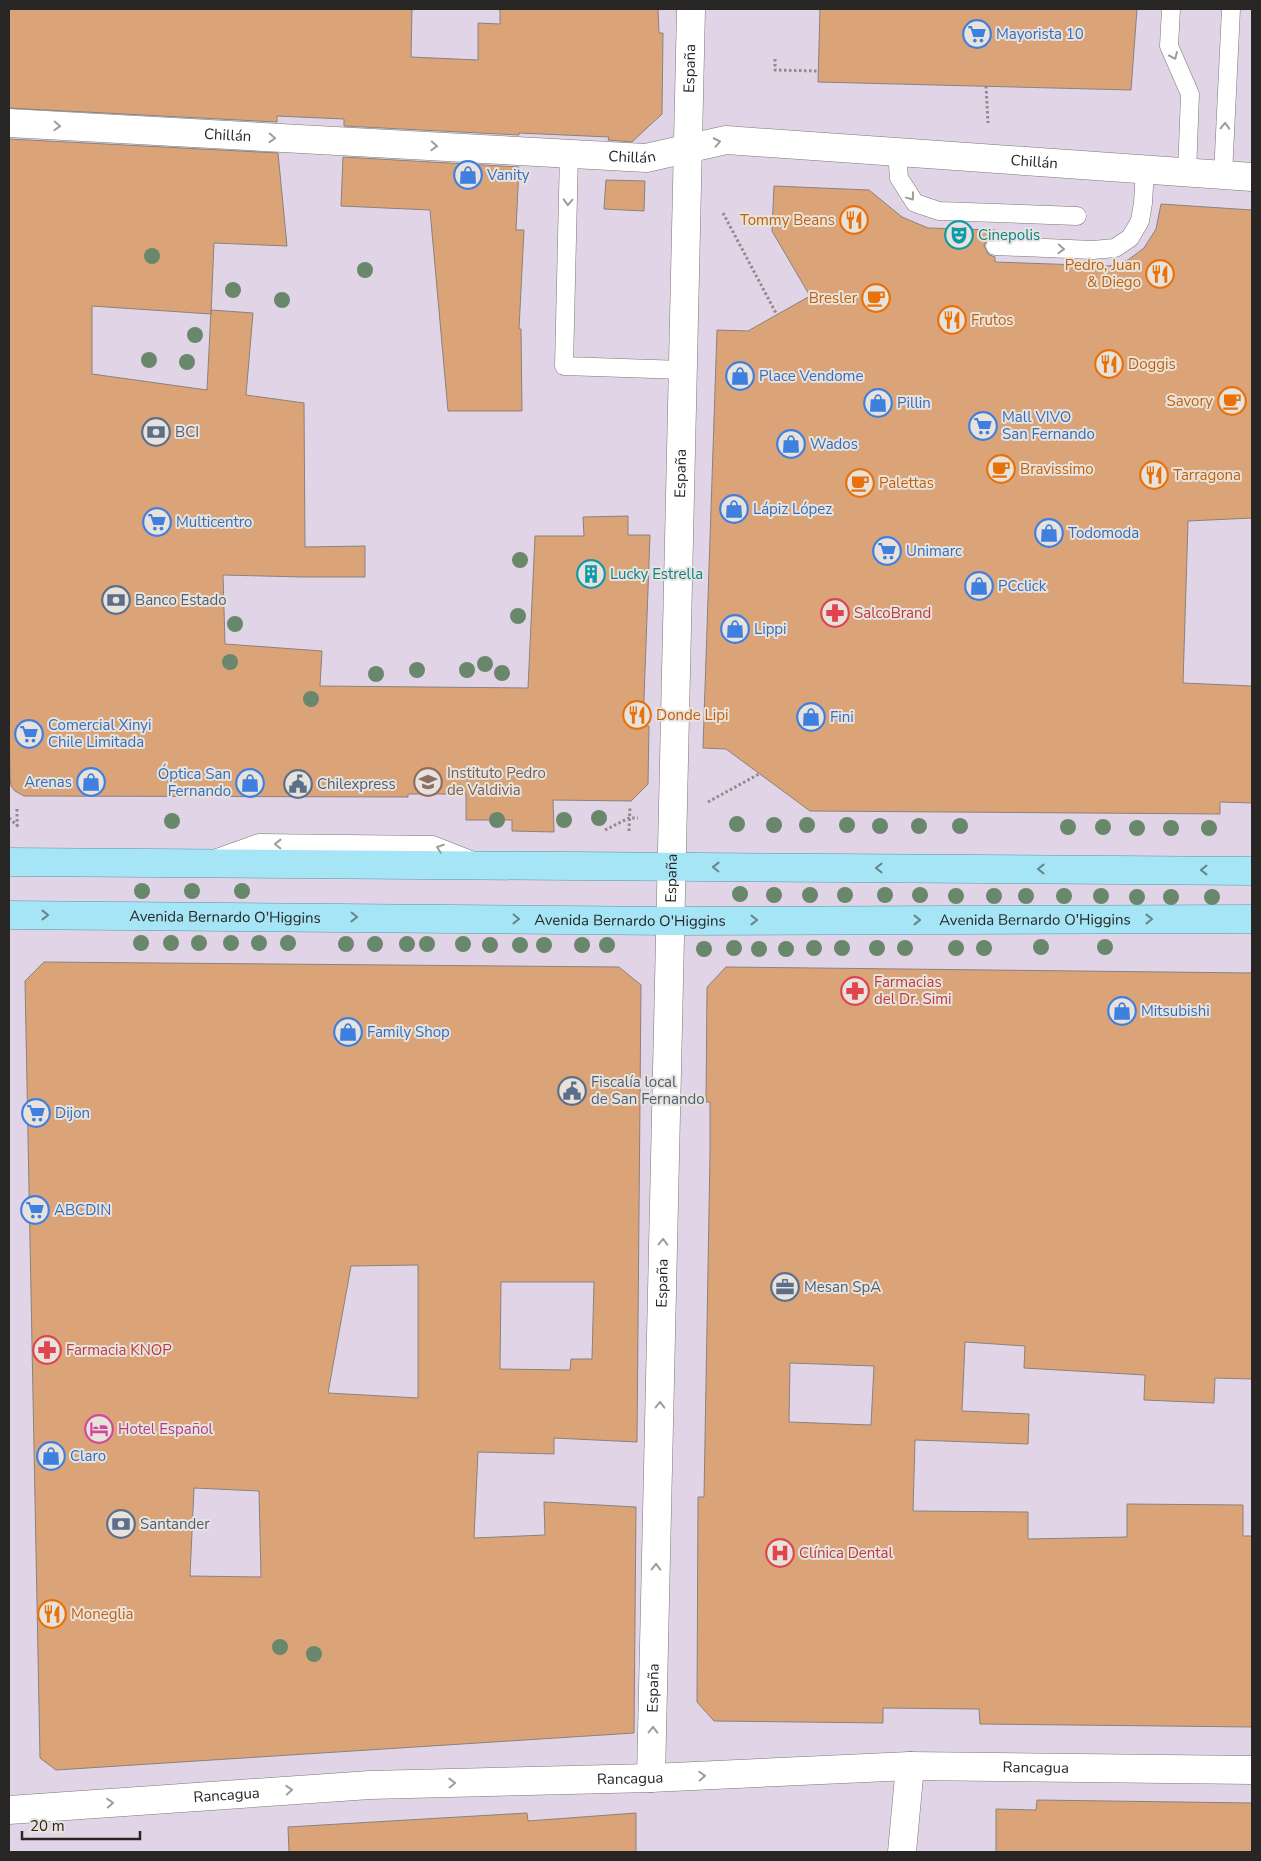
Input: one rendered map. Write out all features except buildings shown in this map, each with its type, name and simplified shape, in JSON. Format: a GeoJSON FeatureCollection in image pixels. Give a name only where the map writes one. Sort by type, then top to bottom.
{"type":"FeatureCollection","features":[{"type":"Feature","properties":{"kind":"main road"},"geometry":{"type":"LineString","coordinates":[[9,862],[1252,871]]}},
{"type":"Feature","properties":{"kind":"main road","name":"Avenida Bernardo O'Higgins"},"geometry":{"type":"LineString","coordinates":[[9,915],[671,921],[1252,919]]}},
{"type":"Feature","properties":{"kind":"street","name":"España"},"geometry":{"type":"LineString","coordinates":[[652,1778],[690,9]]}},
{"type":"Feature","properties":{"kind":"street","name":"Chillán"},"geometry":{"type":"LineString","coordinates":[[9,124],[646,158],[726,140],[1252,177]]}},
{"type":"Feature","properties":{"kind":"street","name":"Rancagua"},"geometry":{"type":"LineString","coordinates":[[9,1810],[370,1785],[652,1778],[910,1766],[1252,1770]]}},
{"type":"Feature","properties":{"kind":"street"},"geometry":{"type":"LineString","coordinates":[[902,1852],[910,1766]]}},
{"type":"Feature","properties":{"kind":"lane"},"geometry":{"type":"LineString","coordinates":[[1172,9],[1169,46],[1190,94],[1187,173]]}},
{"type":"Feature","properties":{"kind":"lane"},"geometry":{"type":"LineString","coordinates":[[1223,175],[1231,9]]}},
{"type":"Feature","properties":{"kind":"lane"},"geometry":{"type":"LineString","coordinates":[[897,152],[898,178],[915,203],[939,211],[1077,216]]}},
{"type":"Feature","properties":{"kind":"lane"},"geometry":{"type":"LineString","coordinates":[[569,153],[564,366],[682,370]]}},
{"type":"Feature","properties":{"kind":"lane"},"geometry":{"type":"LineString","coordinates":[[995,246],[1093,250],[1115,248],[1130,238],[1140,220],[1144,203],[1145,170]]}},
{"type":"Feature","properties":{"kind":"path"},"geometry":{"type":"LineString","coordinates":[[775,59],[775,70],[818,71]]}},
{"type":"Feature","properties":{"kind":"path"},"geometry":{"type":"LineString","coordinates":[[721,210],[777,315]]}},
{"type":"Feature","properties":{"kind":"path"},"geometry":{"type":"LineString","coordinates":[[704,804],[760,774]]}},
{"type":"Feature","properties":{"kind":"shaded area"},"geometry":{"type":"Polygon","coordinates":[[[9,9],[1252,9],[1252,1852],[9,1852],[9,9]]]}},
{"type":"Feature","properties":{"kind":"place","name":"Mayorista 10"},"geometry":{"type":"Point","coordinates":[977,34]}},
{"type":"Feature","properties":{"kind":"place","name":"Vanity"},"geometry":{"type":"Point","coordinates":[468,175]}},
{"type":"Feature","properties":{"kind":"place","name":"Tommy Beans"},"geometry":{"type":"Point","coordinates":[854,220]}},
{"type":"Feature","properties":{"kind":"place","name":"Cinepolis"},"geometry":{"type":"Point","coordinates":[959,235]}},
{"type":"Feature","properties":{"kind":"place","name":"Pedro, Juan & Diego"},"geometry":{"type":"Point","coordinates":[1160,274]}},
{"type":"Feature","properties":{"kind":"place","name":"Bresler"},"geometry":{"type":"Point","coordinates":[876,298]}},
{"type":"Feature","properties":{"kind":"place","name":"Frutos"},"geometry":{"type":"Point","coordinates":[952,320]}},
{"type":"Feature","properties":{"kind":"place","name":"Doggis"},"geometry":{"type":"Point","coordinates":[1109,364]}},
{"type":"Feature","properties":{"kind":"place","name":"Place Vendome"},"geometry":{"type":"Point","coordinates":[740,376]}},
{"type":"Feature","properties":{"kind":"place","name":"Savory"},"geometry":{"type":"Point","coordinates":[1232,401]}},
{"type":"Feature","properties":{"kind":"place","name":"Pillin"},"geometry":{"type":"Point","coordinates":[878,403]}},
{"type":"Feature","properties":{"kind":"place","name":"Mall VIVO San Fernando"},"geometry":{"type":"Point","coordinates":[983,426]}},
{"type":"Feature","properties":{"kind":"place","name":"BCI"},"geometry":{"type":"Point","coordinates":[156,432]}},
{"type":"Feature","properties":{"kind":"place","name":"Wados"},"geometry":{"type":"Point","coordinates":[791,444]}},
{"type":"Feature","properties":{"kind":"place","name":"Bravissimo"},"geometry":{"type":"Point","coordinates":[1001,469]}},
{"type":"Feature","properties":{"kind":"place","name":"Tarragona"},"geometry":{"type":"Point","coordinates":[1154,475]}},
{"type":"Feature","properties":{"kind":"place","name":"Palettas"},"geometry":{"type":"Point","coordinates":[860,483]}},
{"type":"Feature","properties":{"kind":"place","name":"Lápiz López"},"geometry":{"type":"Point","coordinates":[734,509]}},
{"type":"Feature","properties":{"kind":"place","name":"Multicentro"},"geometry":{"type":"Point","coordinates":[157,522]}},
{"type":"Feature","properties":{"kind":"place","name":"Todomoda"},"geometry":{"type":"Point","coordinates":[1049,533]}},
{"type":"Feature","properties":{"kind":"place","name":"Unimarc"},"geometry":{"type":"Point","coordinates":[887,551]}},
{"type":"Feature","properties":{"kind":"place","name":"Lucky Estrella"},"geometry":{"type":"Point","coordinates":[591,574]}},
{"type":"Feature","properties":{"kind":"place","name":"PCclick"},"geometry":{"type":"Point","coordinates":[979,586]}},
{"type":"Feature","properties":{"kind":"place","name":"Banco Estado"},"geometry":{"type":"Point","coordinates":[116,600]}},
{"type":"Feature","properties":{"kind":"place","name":"SalcoBrand"},"geometry":{"type":"Point","coordinates":[835,613]}},
{"type":"Feature","properties":{"kind":"place","name":"Lippi"},"geometry":{"type":"Point","coordinates":[735,629]}},
{"type":"Feature","properties":{"kind":"place","name":"Donde Lipi"},"geometry":{"type":"Point","coordinates":[637,715]}},
{"type":"Feature","properties":{"kind":"place","name":"Fini"},"geometry":{"type":"Point","coordinates":[811,717]}},
{"type":"Feature","properties":{"kind":"place","name":"Comercial Xinyi Chile Limitada"},"geometry":{"type":"Point","coordinates":[29,734]}},
{"type":"Feature","properties":{"kind":"place","name":"Arenas"},"geometry":{"type":"Point","coordinates":[91,782]}},
{"type":"Feature","properties":{"kind":"place","name":"Instituto Pedro de Valdivia"},"geometry":{"type":"Point","coordinates":[428,782]}},
{"type":"Feature","properties":{"kind":"place","name":"Óptica San Fernando"},"geometry":{"type":"Point","coordinates":[250,783]}},
{"type":"Feature","properties":{"kind":"place","name":"Chilexpress"},"geometry":{"type":"Point","coordinates":[298,784]}},
{"type":"Feature","properties":{"kind":"place","name":"Farmacias del Dr. Simi"},"geometry":{"type":"Point","coordinates":[855,991]}},
{"type":"Feature","properties":{"kind":"place","name":"Mitsubishi"},"geometry":{"type":"Point","coordinates":[1122,1011]}},
{"type":"Feature","properties":{"kind":"place","name":"Family Shop"},"geometry":{"type":"Point","coordinates":[348,1032]}},
{"type":"Feature","properties":{"kind":"place","name":"Fiscalía local de San Fernando"},"geometry":{"type":"Point","coordinates":[572,1091]}},
{"type":"Feature","properties":{"kind":"place","name":"Dijon"},"geometry":{"type":"Point","coordinates":[36,1113]}},
{"type":"Feature","properties":{"kind":"place","name":"ABCDIN"},"geometry":{"type":"Point","coordinates":[35,1210]}},
{"type":"Feature","properties":{"kind":"place","name":"Mesan SpA"},"geometry":{"type":"Point","coordinates":[785,1287]}},
{"type":"Feature","properties":{"kind":"place","name":"Farmacia KNOP"},"geometry":{"type":"Point","coordinates":[47,1350]}},
{"type":"Feature","properties":{"kind":"place","name":"Hotel Español"},"geometry":{"type":"Point","coordinates":[99,1429]}},
{"type":"Feature","properties":{"kind":"place","name":"Claro"},"geometry":{"type":"Point","coordinates":[51,1456]}},
{"type":"Feature","properties":{"kind":"place","name":"Santander"},"geometry":{"type":"Point","coordinates":[121,1524]}},
{"type":"Feature","properties":{"kind":"place","name":"Clínica Dental"},"geometry":{"type":"Point","coordinates":[780,1553]}},
{"type":"Feature","properties":{"kind":"place","name":"Moneglia"},"geometry":{"type":"Point","coordinates":[52,1614]}}]}
